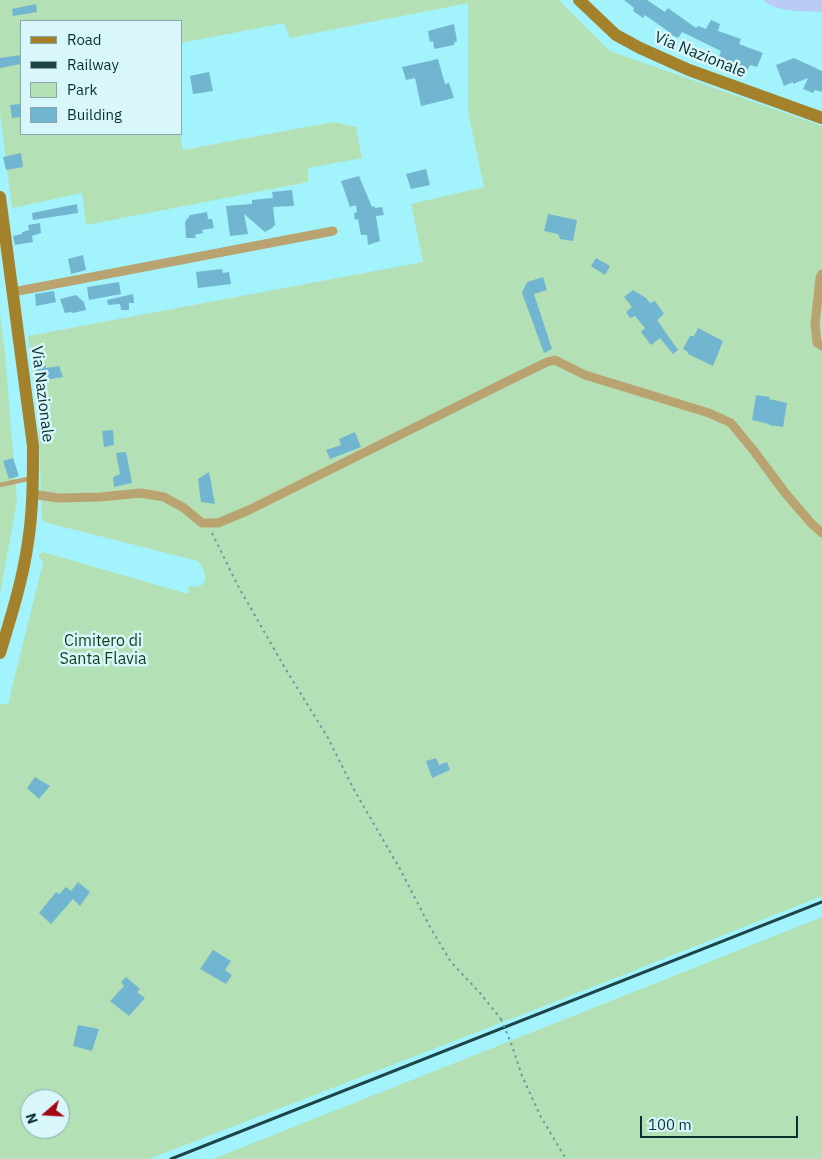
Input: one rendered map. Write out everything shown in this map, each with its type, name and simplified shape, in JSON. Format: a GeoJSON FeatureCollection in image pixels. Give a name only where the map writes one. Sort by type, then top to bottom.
{"type":"FeatureCollection","features":[{"type":"Feature","properties":{"kind":"main road","name":"Via Nazionale"},"geometry":{"type":"LineString","coordinates":[[580,0],[616,35],[640,48],[689,70],[822,118]]}},
{"type":"Feature","properties":{"kind":"main road","name":"Via Nazionale"},"geometry":{"type":"LineString","coordinates":[[0,197],[33,446],[33,478],[28,542],[0,653]]}},
{"type":"Feature","properties":{"kind":"street"},"geometry":{"type":"LineString","coordinates":[[13,292],[333,231]]}},
{"type":"Feature","properties":{"kind":"street"},"geometry":{"type":"LineString","coordinates":[[822,274],[815,324],[817,343],[822,346]]}},
{"type":"Feature","properties":{"kind":"street"},"geometry":{"type":"LineString","coordinates":[[32,494],[58,498],[100,497],[141,493],[164,497],[184,508],[202,523],[218,523],[249,510],[510,380],[555,360],[586,375],[709,413],[730,423],[754,451],[786,494],[822,533]]}},
{"type":"Feature","properties":{"kind":"lane"},"geometry":{"type":"LineString","coordinates":[[0,485],[33,478]]}},
{"type":"Feature","properties":{"kind":"path"},"geometry":{"type":"LineString","coordinates":[[208,523],[238,586],[328,738],[353,788],[400,869],[430,927],[451,962],[480,992],[501,1019],[522,1076],[541,1117],[566,1159]]}},
{"type":"Feature","properties":{"kind":"green space","name":"Cimitero di Santa Flavia"},"geometry":{"type":"Polygon","coordinates":[[[0,0],[559,0],[610,51],[822,126],[822,896],[149,1159],[0,1159],[0,704],[8,704],[43,563],[39,557],[40,554],[43,552],[188,594],[189,586],[196,587],[201,585],[205,579],[198,561],[42,520],[38,411],[28,336],[423,262],[411,204],[484,187],[468,112],[468,3],[290,38],[284,23],[182,43],[182,20],[20,20],[20,135],[180,135],[183,150],[333,122],[356,127],[362,158],[308,168],[308,182],[86,225],[82,193],[12,208],[0,113],[0,0]]]}},
{"type":"Feature","properties":{"kind":"green space"},"geometry":{"type":"Polygon","coordinates":[[[0,313],[17,501],[0,594],[0,313]]]}},
{"type":"Feature","properties":{"kind":"green space"},"geometry":{"type":"Polygon","coordinates":[[[822,917],[822,1159],[213,1159],[822,917]]]}},
{"type":"Feature","properties":{"kind":"water"},"geometry":{"type":"Polygon","coordinates":[[[763,0],[822,0],[822,12],[783,9],[763,0]]]}},
{"type":"Feature","properties":{"kind":"building"},"geometry":{"type":"Polygon","coordinates":[[[624,0],[647,0],[665,12],[668,8],[696,28],[698,26],[706,29],[711,20],[720,24],[718,31],[741,39],[739,44],[763,53],[757,67],[750,65],[747,71],[732,64],[731,67],[717,62],[721,51],[682,32],[678,38],[668,33],[645,15],[643,18],[633,11],[634,8],[624,0]]]}},
{"type":"Feature","properties":{"kind":"building"},"geometry":{"type":"Polygon","coordinates":[[[36,4],[37,12],[13,16],[12,9],[36,4]]]}},
{"type":"Feature","properties":{"kind":"building"},"geometry":{"type":"Polygon","coordinates":[[[454,24],[457,41],[454,45],[434,49],[433,41],[430,42],[428,31],[454,24]]]}},
{"type":"Feature","properties":{"kind":"building"},"geometry":{"type":"Polygon","coordinates":[[[20,55],[20,64],[0,68],[0,58],[20,55]]]}},
{"type":"Feature","properties":{"kind":"building"},"geometry":{"type":"Polygon","coordinates":[[[794,58],[822,71],[822,92],[815,90],[813,93],[803,89],[808,78],[784,86],[776,65],[794,58]]]}},
{"type":"Feature","properties":{"kind":"building"},"geometry":{"type":"Polygon","coordinates":[[[438,59],[445,84],[449,83],[454,98],[421,106],[415,78],[406,80],[402,67],[438,59]]]}},
{"type":"Feature","properties":{"kind":"building"},"geometry":{"type":"Polygon","coordinates":[[[209,72],[213,91],[193,94],[190,76],[209,72]]]}},
{"type":"Feature","properties":{"kind":"building"},"geometry":{"type":"Polygon","coordinates":[[[20,104],[20,117],[12,118],[10,105],[20,104]]]}},
{"type":"Feature","properties":{"kind":"building"},"geometry":{"type":"Polygon","coordinates":[[[21,153],[23,167],[6,170],[3,157],[21,153]]]}},
{"type":"Feature","properties":{"kind":"building"},"geometry":{"type":"Polygon","coordinates":[[[426,169],[430,185],[411,189],[406,174],[426,169]]]}},
{"type":"Feature","properties":{"kind":"building"},"geometry":{"type":"Polygon","coordinates":[[[359,176],[372,207],[382,207],[384,215],[376,216],[380,241],[368,245],[367,235],[361,235],[358,219],[355,220],[356,205],[350,207],[341,181],[359,176]]]}},
{"type":"Feature","properties":{"kind":"building"},"geometry":{"type":"Polygon","coordinates":[[[292,190],[294,206],[273,207],[275,225],[272,228],[265,232],[244,214],[248,234],[230,236],[226,206],[252,204],[252,200],[273,198],[272,192],[292,190]]]}},
{"type":"Feature","properties":{"kind":"building"},"geometry":{"type":"Polygon","coordinates":[[[77,204],[78,213],[33,220],[32,213],[77,204]]]}},
{"type":"Feature","properties":{"kind":"building"},"geometry":{"type":"Polygon","coordinates":[[[207,212],[208,219],[212,219],[214,228],[202,230],[203,233],[195,235],[196,238],[186,238],[185,222],[190,215],[207,212]]]}},
{"type":"Feature","properties":{"kind":"building"},"geometry":{"type":"Polygon","coordinates":[[[548,214],[577,220],[573,241],[560,239],[558,234],[544,231],[548,214]]]}},
{"type":"Feature","properties":{"kind":"building"},"geometry":{"type":"Polygon","coordinates":[[[40,223],[41,233],[32,236],[33,242],[15,245],[13,236],[29,230],[28,225],[40,223]]]}},
{"type":"Feature","properties":{"kind":"building"},"geometry":{"type":"Polygon","coordinates":[[[83,255],[86,270],[71,274],[68,259],[83,255]]]}},
{"type":"Feature","properties":{"kind":"building"},"geometry":{"type":"Polygon","coordinates":[[[596,258],[610,266],[605,275],[591,266],[596,258]]]}},
{"type":"Feature","properties":{"kind":"building"},"geometry":{"type":"Polygon","coordinates":[[[222,269],[223,273],[229,272],[231,284],[198,288],[196,272],[222,269]]]}},
{"type":"Feature","properties":{"kind":"building"},"geometry":{"type":"Polygon","coordinates":[[[543,277],[547,290],[534,294],[552,349],[544,353],[522,293],[527,282],[543,277]]]}},
{"type":"Feature","properties":{"kind":"building"},"geometry":{"type":"Polygon","coordinates":[[[119,282],[121,294],[89,300],[87,287],[119,282]]]}},
{"type":"Feature","properties":{"kind":"building"},"geometry":{"type":"Polygon","coordinates":[[[633,290],[646,298],[650,303],[655,301],[664,314],[657,320],[678,350],[673,354],[660,338],[651,345],[641,332],[645,328],[635,316],[630,318],[626,312],[632,307],[624,297],[633,290]]]}},
{"type":"Feature","properties":{"kind":"building"},"geometry":{"type":"Polygon","coordinates":[[[54,291],[56,302],[36,306],[35,294],[54,291]]]}},
{"type":"Feature","properties":{"kind":"building"},"geometry":{"type":"Polygon","coordinates":[[[133,294],[134,303],[129,303],[129,310],[121,310],[120,304],[108,305],[107,300],[133,294]]]}},
{"type":"Feature","properties":{"kind":"building"},"geometry":{"type":"Polygon","coordinates":[[[76,295],[84,302],[86,310],[65,313],[60,299],[76,295]]]}},
{"type":"Feature","properties":{"kind":"building"},"geometry":{"type":"Polygon","coordinates":[[[698,328],[723,341],[713,366],[688,354],[683,349],[690,336],[694,336],[698,328]]]}},
{"type":"Feature","properties":{"kind":"building"},"geometry":{"type":"Polygon","coordinates":[[[46,366],[46,368],[59,366],[63,377],[38,381],[36,368],[46,366]]]}},
{"type":"Feature","properties":{"kind":"building"},"geometry":{"type":"Polygon","coordinates":[[[756,395],[770,397],[769,399],[787,403],[783,427],[752,420],[756,395]]]}},
{"type":"Feature","properties":{"kind":"building"},"geometry":{"type":"Polygon","coordinates":[[[113,430],[114,445],[104,447],[102,431],[113,430]]]}},
{"type":"Feature","properties":{"kind":"building"},"geometry":{"type":"Polygon","coordinates":[[[355,432],[361,447],[330,459],[326,450],[341,445],[339,439],[355,432]]]}},
{"type":"Feature","properties":{"kind":"building"},"geometry":{"type":"Polygon","coordinates":[[[126,452],[132,483],[114,487],[113,477],[120,474],[116,453],[126,452]]]}},
{"type":"Feature","properties":{"kind":"building"},"geometry":{"type":"Polygon","coordinates":[[[13,458],[19,476],[9,479],[3,461],[13,458]]]}},
{"type":"Feature","properties":{"kind":"building"},"geometry":{"type":"Polygon","coordinates":[[[209,472],[215,504],[201,502],[198,479],[209,472]]]}},
{"type":"Feature","properties":{"kind":"building"},"geometry":{"type":"Polygon","coordinates":[[[436,758],[439,765],[447,762],[450,770],[432,778],[426,761],[436,758]]]}},
{"type":"Feature","properties":{"kind":"building"},"geometry":{"type":"Polygon","coordinates":[[[35,777],[50,786],[39,799],[27,788],[35,777]]]}},
{"type":"Feature","properties":{"kind":"building"},"geometry":{"type":"Polygon","coordinates":[[[78,882],[90,892],[80,906],[73,899],[51,924],[39,913],[56,892],[59,894],[66,887],[71,891],[78,882]]]}},
{"type":"Feature","properties":{"kind":"building"},"geometry":{"type":"Polygon","coordinates":[[[213,950],[231,961],[225,970],[232,975],[226,984],[200,969],[213,950]]]}},
{"type":"Feature","properties":{"kind":"building"},"geometry":{"type":"Polygon","coordinates":[[[126,977],[140,989],[137,992],[145,998],[129,1016],[110,1001],[124,986],[121,982],[126,977]]]}},
{"type":"Feature","properties":{"kind":"building"},"geometry":{"type":"Polygon","coordinates":[[[78,1025],[99,1029],[92,1051],[73,1046],[78,1025]]]}},
{"type":"Feature","properties":{"kind":"railway"},"geometry":{"type":"LineString","coordinates":[[171,1159],[822,902]]}}]}
